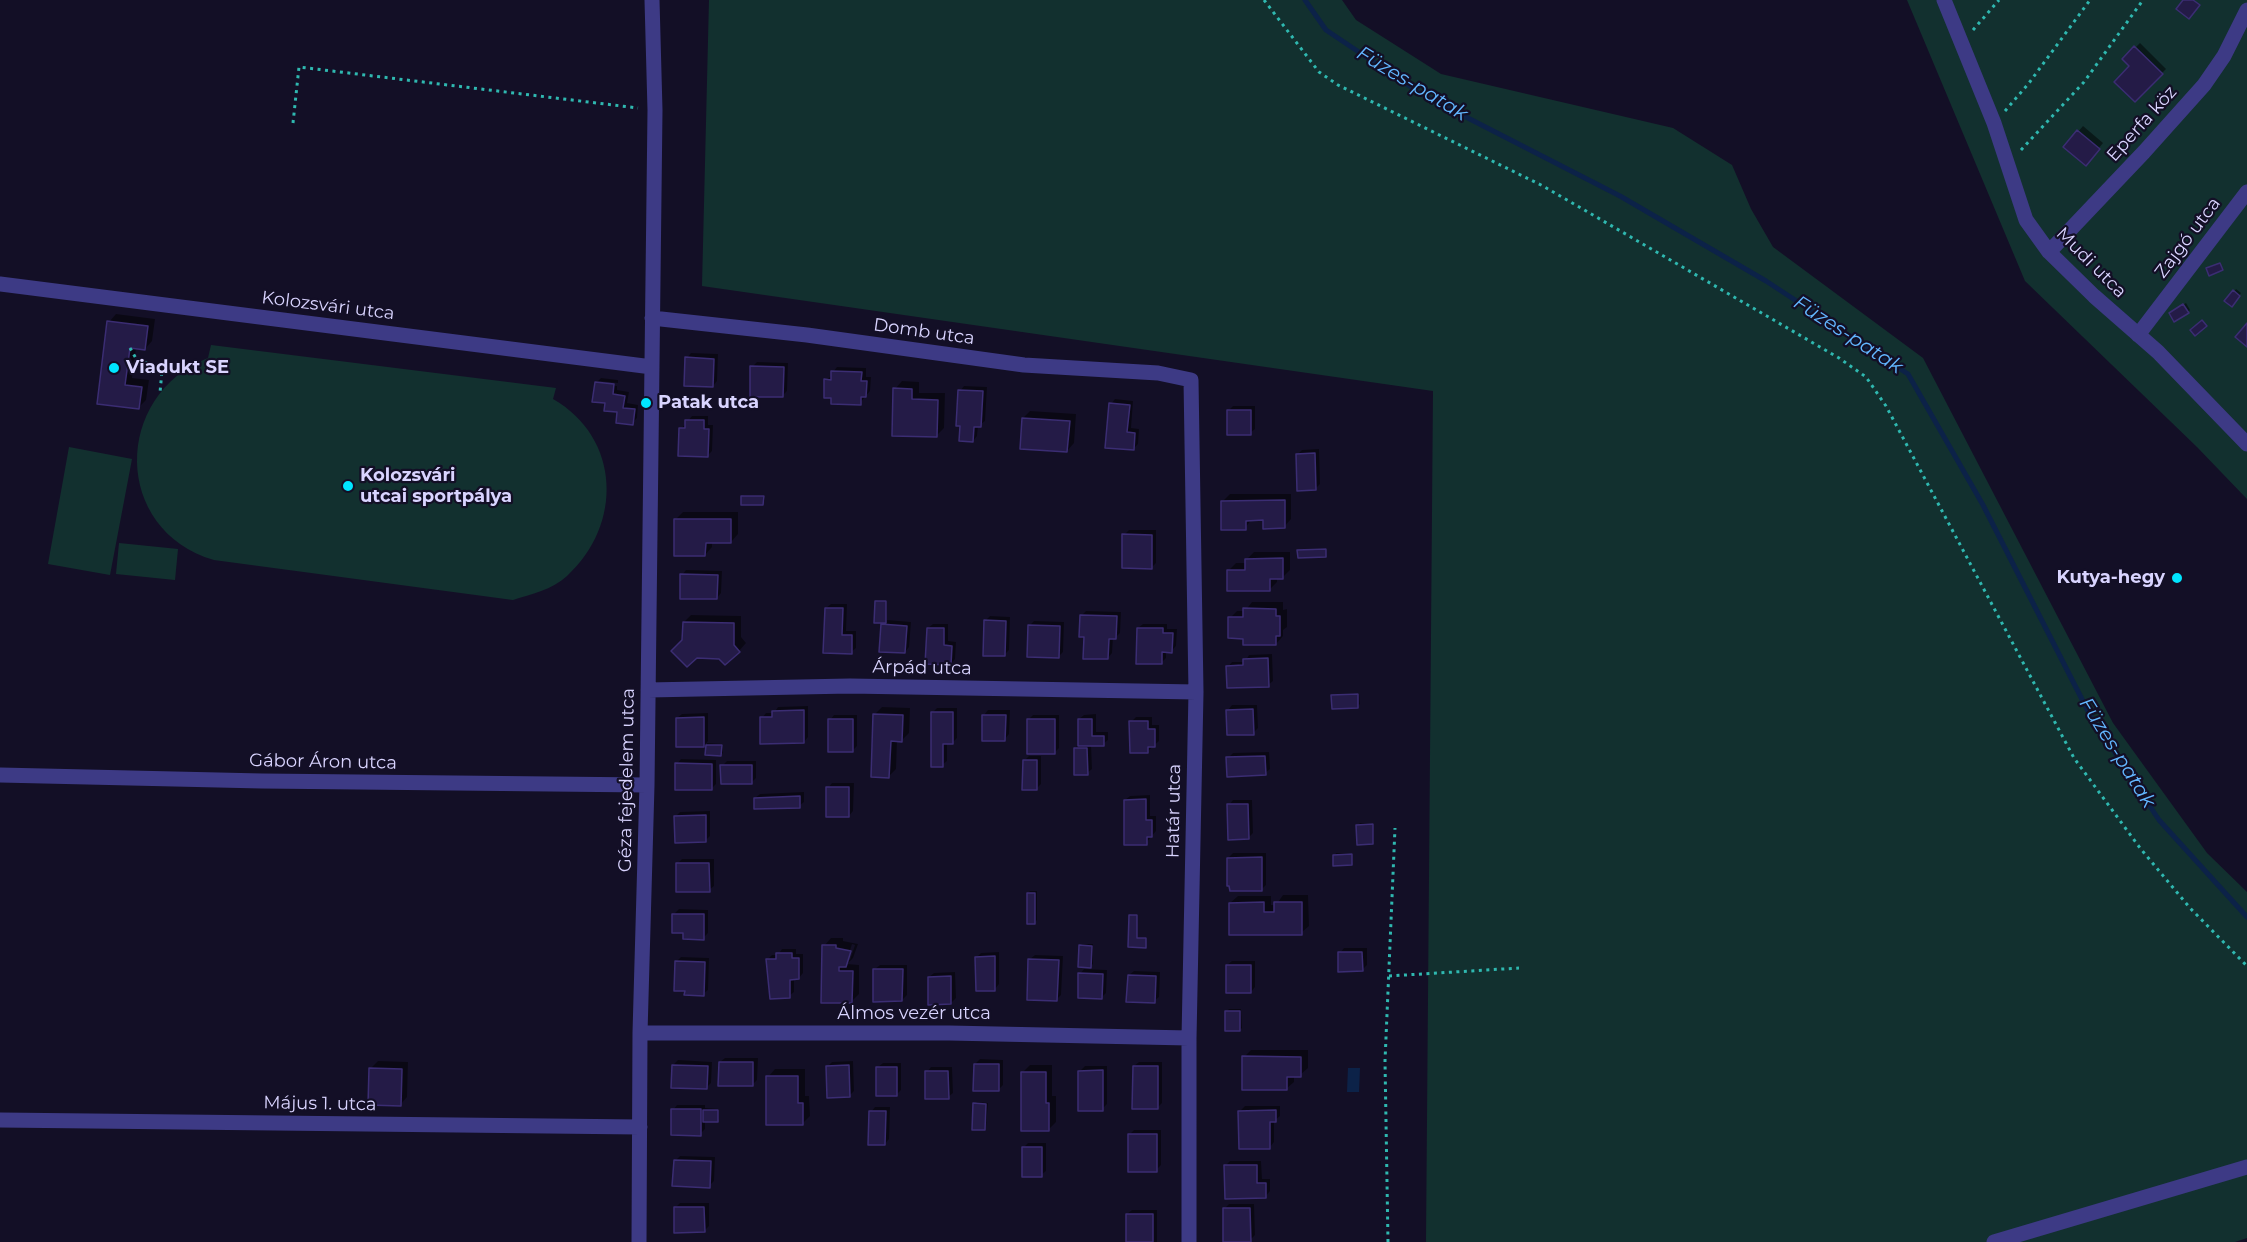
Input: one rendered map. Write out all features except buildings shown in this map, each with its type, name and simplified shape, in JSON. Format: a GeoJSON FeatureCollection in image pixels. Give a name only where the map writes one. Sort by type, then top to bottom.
{"type":"FeatureCollection","features":[{"type":"Feature","properties":{"kind":"street"},"geometry":{"type":"LineString","coordinates":[[652,0],[655,110],[652,318]]}},
{"type":"Feature","properties":{"kind":"street","name":"Mudi utca"},"geometry":{"type":"LineString","coordinates":[[1944,0],[1994,123],[2026,220],[2049,252],[2094,296],[2158,352],[2247,444]]}},
{"type":"Feature","properties":{"kind":"street","name":"Eperfa köz"},"geometry":{"type":"LineString","coordinates":[[2049,252],[2204,85],[2224,56],[2247,10]]}},
{"type":"Feature","properties":{"kind":"street","name":"Zajgó utca"},"geometry":{"type":"LineString","coordinates":[[2138,335],[2247,192]]}},
{"type":"Feature","properties":{"kind":"street","name":"Kolozsvári utca"},"geometry":{"type":"LineString","coordinates":[[0,284],[652,367]]}},
{"type":"Feature","properties":{"kind":"street","name":"Géza fejedelem utca"},"geometry":{"type":"LineString","coordinates":[[639,1242],[640,1033],[647,784],[652,318]]}},
{"type":"Feature","properties":{"kind":"street","name":"Domb utca"},"geometry":{"type":"LineString","coordinates":[[652,318],[807,335],[1024,365],[1158,373],[1191,380]]}},
{"type":"Feature","properties":{"kind":"street","name":"Határ utca"},"geometry":{"type":"LineString","coordinates":[[1189,1242],[1189,1038],[1196,692],[1191,380]]}},
{"type":"Feature","properties":{"kind":"street","name":"Árpád utca"},"geometry":{"type":"LineString","coordinates":[[648,690],[850,686],[1196,692]]}},
{"type":"Feature","properties":{"kind":"street","name":"Gábor Áron utca"},"geometry":{"type":"LineString","coordinates":[[0,775],[250,781],[647,784]]}},
{"type":"Feature","properties":{"kind":"street","name":"Álmos vezér utca"},"geometry":{"type":"LineString","coordinates":[[640,1033],[949,1034],[1189,1038]]}},
{"type":"Feature","properties":{"kind":"street","name":"Május 1. utca"},"geometry":{"type":"LineString","coordinates":[[0,1120],[640,1127]]}},
{"type":"Feature","properties":{"kind":"street"},"geometry":{"type":"LineString","coordinates":[[1994,1242],[2247,1167]]}},
{"type":"Feature","properties":{"kind":"path"},"geometry":{"type":"LineString","coordinates":[[1264,0],[1319,72],[1338,85],[1543,186],[1839,358],[1866,378],[1886,406],[2074,758],[2147,856],[2190,908],[2247,966]]}},
{"type":"Feature","properties":{"kind":"path"},"geometry":{"type":"LineString","coordinates":[[1962,43],[1999,0]]}},
{"type":"Feature","properties":{"kind":"path"},"geometry":{"type":"LineString","coordinates":[[1994,123],[2029,83],[2090,0]]}},
{"type":"Feature","properties":{"kind":"path"},"geometry":{"type":"LineString","coordinates":[[2007,165],[2084,82],[2143,0]]}},
{"type":"Feature","properties":{"kind":"path"},"geometry":{"type":"LineString","coordinates":[[293,123],[299,67],[655,110]]}},
{"type":"Feature","properties":{"kind":"path"},"geometry":{"type":"LineString","coordinates":[[130,348],[138,362],[151,363],[162,370],[160,393]]}},
{"type":"Feature","properties":{"kind":"path"},"geometry":{"type":"LineString","coordinates":[[1388,1242],[1385,1061],[1395,828]]}},
{"type":"Feature","properties":{"kind":"path"},"geometry":{"type":"LineString","coordinates":[[1389,976],[1519,968]]}},
{"type":"Feature","properties":{"kind":"green space"},"geometry":{"type":"Polygon","coordinates":[[[709,0],[1342,0],[1356,20],[1441,74],[1673,128],[1732,165],[1751,209],[1773,247],[1923,358],[2113,723],[2207,853],[2247,892],[2247,1238],[2235,1242],[1426,1242],[1433,391],[702,286],[709,0]]]}},
{"type":"Feature","properties":{"kind":"green space"},"geometry":{"type":"Polygon","coordinates":[[[1907,0],[2247,0],[2247,499],[2197,447],[2025,281],[1907,0]]]}},
{"type":"Feature","properties":{"kind":"green space"},"geometry":{"type":"Polygon","coordinates":[[[211,345],[556,388],[553,399],[575,416],[592,436],[602,459],[606,483],[605,508],[598,532],[585,555],[561,581],[541,591],[513,600],[214,560],[181,544],[157,521],[142,493],[137,462],[141,430],[155,401],[177,376],[208,358],[211,345]]]}},
{"type":"Feature","properties":{"kind":"green space"},"geometry":{"type":"Polygon","coordinates":[[[69,447],[132,459],[110,575],[48,564],[69,447]]]}},
{"type":"Feature","properties":{"kind":"green space"},"geometry":{"type":"Polygon","coordinates":[[[119,543],[178,549],[175,580],[116,574],[119,543]]]}},
{"type":"Feature","properties":{"kind":"water"},"geometry":{"type":"Polygon","coordinates":[[[1348,1068],[1360,1068],[1359,1092],[1347,1092],[1348,1068]]]}},
{"type":"Feature","properties":{"kind":"waterway","name":"Füzes-patak"},"geometry":{"type":"LineString","coordinates":[[1305,0],[1326,30],[1423,95],[1620,196],[1766,281],[1908,374],[1983,505],[2090,715],[2159,820],[2247,917]]}},
{"type":"Feature","properties":{"kind":"place","name":"Viadukt SE"},"geometry":{"type":"Point","coordinates":[114,368]}},
{"type":"Feature","properties":{"kind":"place","name":"Patak utca"},"geometry":{"type":"Point","coordinates":[646,403]}},
{"type":"Feature","properties":{"kind":"place","name":"Kolozsvári utcai sportpálya"},"geometry":{"type":"Point","coordinates":[348,486]}},
{"type":"Feature","properties":{"kind":"place","name":"Kutya-hegy"},"geometry":{"type":"Point","coordinates":[2177,578]}}]}
